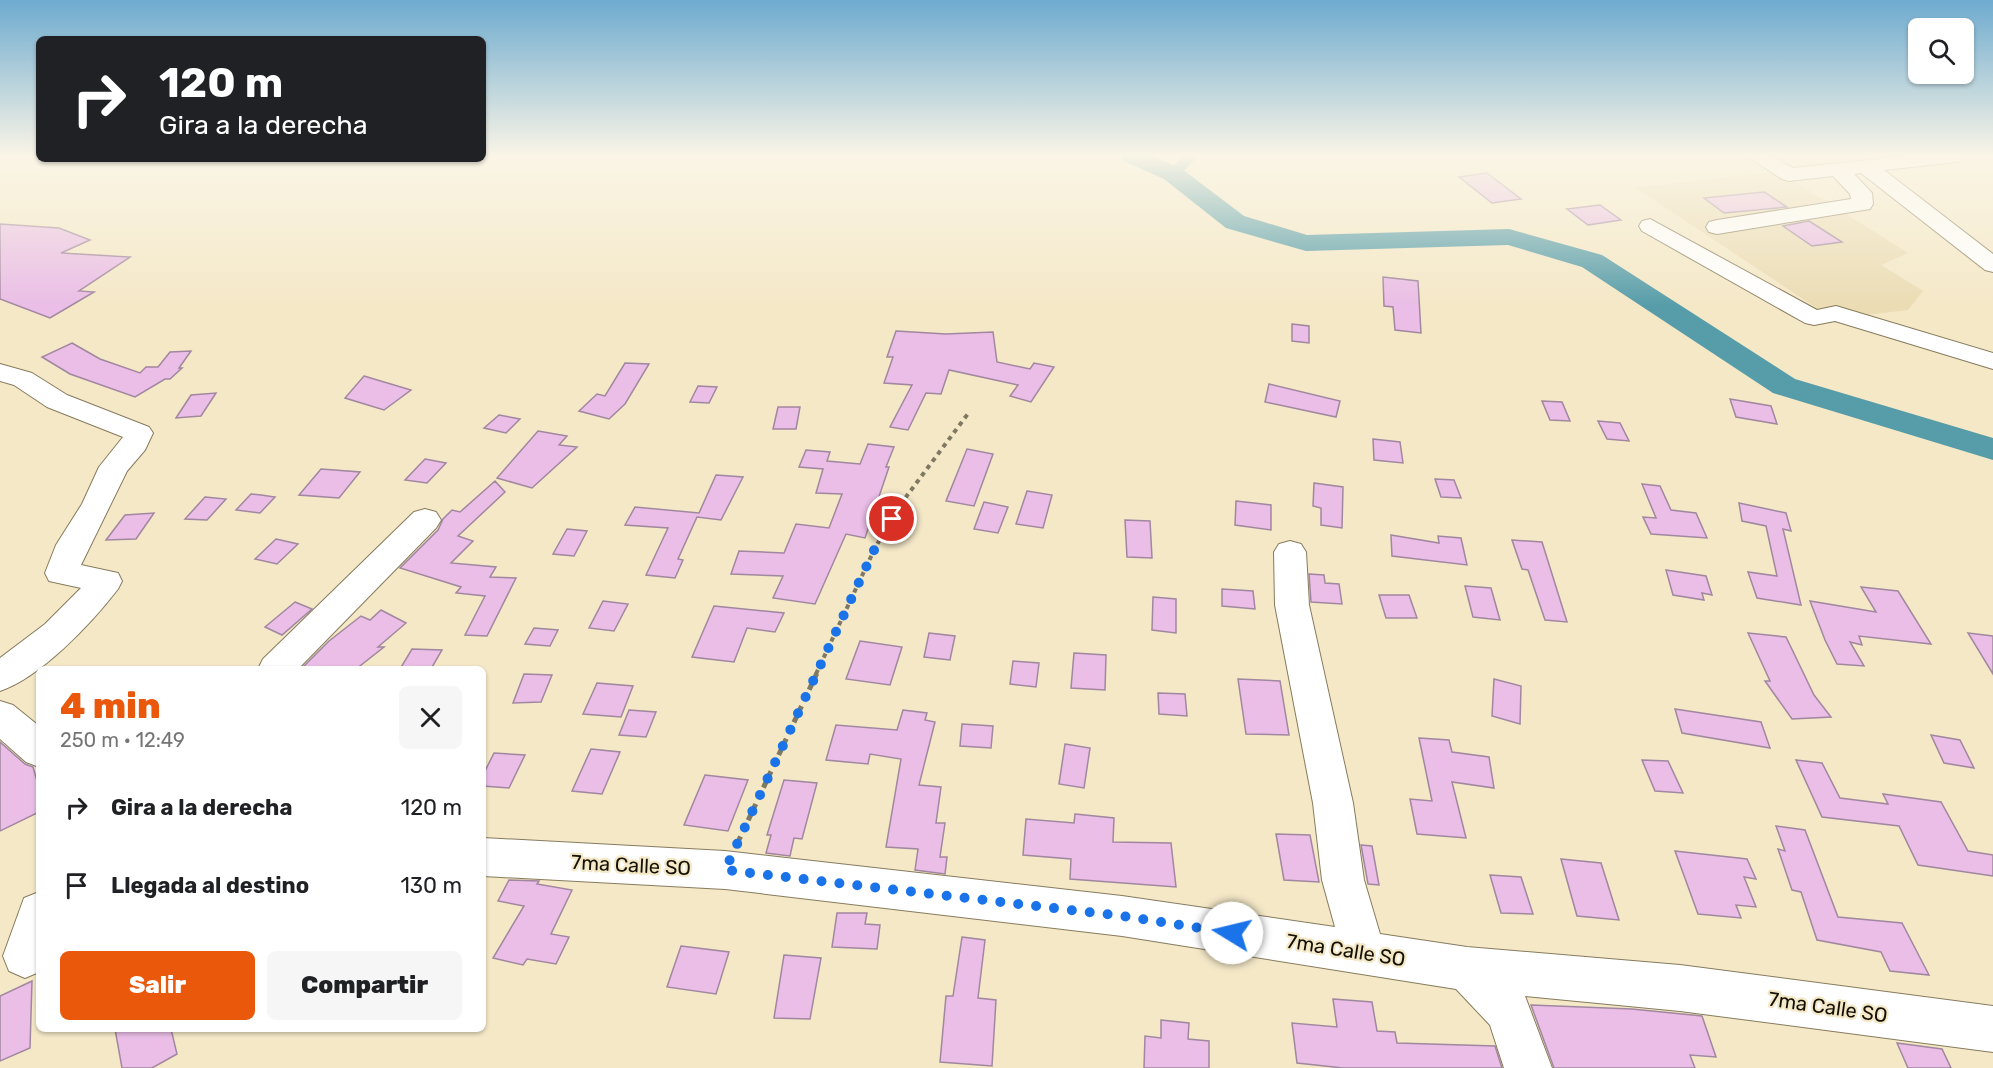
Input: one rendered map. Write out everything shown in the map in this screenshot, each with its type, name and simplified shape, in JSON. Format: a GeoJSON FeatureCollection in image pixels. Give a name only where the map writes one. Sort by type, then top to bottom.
{"type":"FeatureCollection","features":[{"type":"Feature","properties":{"kind":"street"},"geometry":{"type":"LineString","coordinates":[[1717,227],[1850,206]]}},
{"type":"Feature","properties":{"kind":"street"},"geometry":{"type":"LineString","coordinates":[[1916,206],[1993,265]]}},
{"type":"Feature","properties":{"kind":"street"},"geometry":{"type":"LineString","coordinates":[[1650,226],[1814,318],[1836,313],[1993,361]]}},
{"type":"Feature","properties":{"kind":"street"},"geometry":{"type":"LineString","coordinates":[[0,372],[23,379],[57,401],[139,433],[135,444],[114,467],[97,505],[72,544],[61,573],[106,581],[90,602],[61,630],[0,677]]}},
{"type":"Feature","properties":{"kind":"street"},"geometry":{"type":"LineString","coordinates":[[279,666],[425,520]]}},
{"type":"Feature","properties":{"kind":"street"},"geometry":{"type":"LineString","coordinates":[[1290,552],[1292,605],[1333,803],[1343,880],[1364,953]]}},
{"type":"Feature","properties":{"kind":"street"},"geometry":{"type":"LineString","coordinates":[[0,716],[36,746]]}},
{"type":"Feature","properties":{"kind":"street","name":"7ma Calle SO"},"geometry":{"type":"LineString","coordinates":[[486,857],[725,870],[1122,916],[1467,969],[1680,987],[1993,1029]]}},
{"type":"Feature","properties":{"kind":"street"},"geometry":{"type":"LineString","coordinates":[[22,958],[36,920]]}},
{"type":"Feature","properties":{"kind":"street"},"geometry":{"type":"LineString","coordinates":[[1467,969],[1508,1011],[1528,1068]]}},
{"type":"Feature","properties":{"kind":"path"},"geometry":{"type":"LineString","coordinates":[[725,870],[875,548],[900,505],[970,411]]}},
{"type":"Feature","properties":{"kind":"shaded area"},"geometry":{"type":"Polygon","coordinates":[[[1663,206],[1833,206],[1908,253],[1881,265],[1923,291],[1908,310],[1833,319],[1663,206]]]}},
{"type":"Feature","properties":{"kind":"building"},"geometry":{"type":"Polygon","coordinates":[[[1601,206],[1621,220],[1588,225],[1567,209],[1601,206]]]}},
{"type":"Feature","properties":{"kind":"building"},"geometry":{"type":"Polygon","coordinates":[[[1714,206],[1787,207],[1724,213],[1714,206]]]}},
{"type":"Feature","properties":{"kind":"building"},"geometry":{"type":"Polygon","coordinates":[[[1809,221],[1842,242],[1812,246],[1783,226],[1809,221]]]}},
{"type":"Feature","properties":{"kind":"building"},"geometry":{"type":"Polygon","coordinates":[[[0,224],[59,228],[90,240],[61,253],[130,257],[79,291],[94,292],[50,318],[0,299],[0,224]]]}},
{"type":"Feature","properties":{"kind":"building"},"geometry":{"type":"Polygon","coordinates":[[[1383,277],[1418,281],[1421,333],[1395,330],[1393,307],[1384,306],[1383,277]]]}},
{"type":"Feature","properties":{"kind":"building"},"geometry":{"type":"Polygon","coordinates":[[[1292,324],[1309,326],[1309,343],[1292,341],[1292,324]]]}},
{"type":"Feature","properties":{"kind":"building"},"geometry":{"type":"Polygon","coordinates":[[[896,331],[946,334],[993,332],[997,362],[1030,369],[1034,363],[1054,367],[1031,402],[1010,396],[1018,385],[949,370],[941,394],[926,393],[908,430],[890,427],[912,385],[884,383],[893,357],[887,357],[896,331]]]}},
{"type":"Feature","properties":{"kind":"building"},"geometry":{"type":"Polygon","coordinates":[[[72,343],[100,359],[140,373],[146,367],[158,367],[170,352],[191,351],[179,368],[182,368],[170,379],[165,379],[135,397],[70,374],[42,357],[72,343]]]}},
{"type":"Feature","properties":{"kind":"building"},"geometry":{"type":"Polygon","coordinates":[[[625,363],[649,364],[625,404],[609,419],[579,411],[597,394],[605,396],[625,363]]]}},
{"type":"Feature","properties":{"kind":"building"},"geometry":{"type":"Polygon","coordinates":[[[364,376],[411,390],[384,410],[345,398],[364,376]]]}},
{"type":"Feature","properties":{"kind":"building"},"geometry":{"type":"Polygon","coordinates":[[[1269,384],[1340,401],[1336,417],[1265,402],[1269,384]]]}},
{"type":"Feature","properties":{"kind":"building"},"geometry":{"type":"Polygon","coordinates":[[[698,386],[717,387],[709,403],[690,402],[698,386]]]}},
{"type":"Feature","properties":{"kind":"building"},"geometry":{"type":"Polygon","coordinates":[[[216,393],[201,416],[176,418],[191,395],[216,393]]]}},
{"type":"Feature","properties":{"kind":"building"},"geometry":{"type":"Polygon","coordinates":[[[1730,399],[1771,406],[1777,424],[1736,417],[1730,399]]]}},
{"type":"Feature","properties":{"kind":"building"},"geometry":{"type":"Polygon","coordinates":[[[1542,401],[1562,402],[1570,421],[1550,420],[1542,401]]]}},
{"type":"Feature","properties":{"kind":"building"},"geometry":{"type":"Polygon","coordinates":[[[778,407],[800,407],[796,429],[773,429],[778,407]]]}},
{"type":"Feature","properties":{"kind":"building"},"geometry":{"type":"Polygon","coordinates":[[[499,415],[520,419],[506,433],[484,428],[499,415]]]}},
{"type":"Feature","properties":{"kind":"building"},"geometry":{"type":"Polygon","coordinates":[[[1598,421],[1620,423],[1629,441],[1607,439],[1598,421]]]}},
{"type":"Feature","properties":{"kind":"building"},"geometry":{"type":"Polygon","coordinates":[[[538,431],[567,436],[559,445],[577,447],[532,488],[497,478],[538,431]]]}},
{"type":"Feature","properties":{"kind":"building"},"geometry":{"type":"Polygon","coordinates":[[[1373,439],[1400,442],[1403,463],[1374,460],[1373,439]]]}},
{"type":"Feature","properties":{"kind":"building"},"geometry":{"type":"Polygon","coordinates":[[[868,444],[894,447],[886,467],[889,467],[865,538],[846,534],[815,604],[773,598],[783,576],[731,574],[739,551],[784,553],[796,524],[829,528],[842,494],[816,493],[823,469],[799,467],[806,450],[830,452],[827,461],[860,464],[868,444]]]}},
{"type":"Feature","properties":{"kind":"building"},"geometry":{"type":"Polygon","coordinates":[[[967,449],[993,454],[974,506],[946,501],[967,449]]]}},
{"type":"Feature","properties":{"kind":"building"},"geometry":{"type":"Polygon","coordinates":[[[425,459],[446,463],[427,483],[405,480],[425,459]]]}},
{"type":"Feature","properties":{"kind":"building"},"geometry":{"type":"Polygon","coordinates":[[[321,469],[360,472],[339,498],[299,495],[321,469]]]}},
{"type":"Feature","properties":{"kind":"building"},"geometry":{"type":"Polygon","coordinates":[[[716,475],[743,477],[721,520],[697,517],[678,559],[683,560],[675,578],[646,575],[668,528],[625,525],[635,507],[699,513],[716,475]]]}},
{"type":"Feature","properties":{"kind":"building"},"geometry":{"type":"Polygon","coordinates":[[[1435,479],[1454,480],[1461,498],[1441,497],[1435,479]]]}},
{"type":"Feature","properties":{"kind":"building"},"geometry":{"type":"Polygon","coordinates":[[[495,481],[505,492],[458,536],[473,541],[451,563],[496,567],[490,577],[516,578],[487,636],[465,635],[485,596],[456,593],[461,587],[400,568],[438,530],[443,519],[452,510],[460,512],[495,481]]]}},
{"type":"Feature","properties":{"kind":"building"},"geometry":{"type":"Polygon","coordinates":[[[1314,483],[1343,487],[1342,528],[1321,525],[1321,508],[1313,506],[1314,483]]]}},
{"type":"Feature","properties":{"kind":"building"},"geometry":{"type":"Polygon","coordinates":[[[1642,484],[1660,486],[1671,510],[1696,513],[1707,538],[1651,534],[1643,517],[1656,518],[1642,484]]]}},
{"type":"Feature","properties":{"kind":"building"},"geometry":{"type":"Polygon","coordinates":[[[1027,491],[1052,495],[1043,528],[1016,524],[1027,491]]]}},
{"type":"Feature","properties":{"kind":"building"},"geometry":{"type":"Polygon","coordinates":[[[251,494],[275,497],[260,513],[236,510],[251,494]]]}},
{"type":"Feature","properties":{"kind":"building"},"geometry":{"type":"Polygon","coordinates":[[[205,497],[226,499],[207,520],[185,519],[205,497]]]}},
{"type":"Feature","properties":{"kind":"building"},"geometry":{"type":"Polygon","coordinates":[[[1236,501],[1271,505],[1271,530],[1235,525],[1236,501]]]}},
{"type":"Feature","properties":{"kind":"building"},"geometry":{"type":"Polygon","coordinates":[[[984,502],[1008,507],[998,533],[974,529],[984,502]]]}},
{"type":"Feature","properties":{"kind":"building"},"geometry":{"type":"Polygon","coordinates":[[[1739,503],[1786,513],[1791,531],[1783,529],[1801,605],[1757,598],[1748,572],[1777,576],[1766,526],[1742,521],[1739,503]]]}},
{"type":"Feature","properties":{"kind":"building"},"geometry":{"type":"Polygon","coordinates":[[[154,513],[136,539],[106,540],[125,515],[154,513]]]}},
{"type":"Feature","properties":{"kind":"building"},"geometry":{"type":"Polygon","coordinates":[[[1125,520],[1150,521],[1152,558],[1127,557],[1125,520]]]}},
{"type":"Feature","properties":{"kind":"building"},"geometry":{"type":"Polygon","coordinates":[[[567,529],[587,531],[574,556],[553,554],[567,529]]]}},
{"type":"Feature","properties":{"kind":"building"},"geometry":{"type":"Polygon","coordinates":[[[1391,535],[1439,543],[1438,536],[1461,538],[1467,565],[1392,556],[1391,535]]]}},
{"type":"Feature","properties":{"kind":"building"},"geometry":{"type":"Polygon","coordinates":[[[276,539],[298,544],[277,564],[255,559],[276,539]]]}},
{"type":"Feature","properties":{"kind":"building"},"geometry":{"type":"Polygon","coordinates":[[[1512,540],[1542,542],[1567,622],[1545,620],[1528,570],[1522,569],[1512,540]]]}},
{"type":"Feature","properties":{"kind":"building"},"geometry":{"type":"Polygon","coordinates":[[[1666,570],[1706,576],[1712,595],[1702,593],[1704,600],[1673,595],[1666,570]]]}},
{"type":"Feature","properties":{"kind":"building"},"geometry":{"type":"Polygon","coordinates":[[[1309,574],[1324,575],[1325,583],[1339,584],[1342,604],[1311,602],[1309,574]]]}},
{"type":"Feature","properties":{"kind":"building"},"geometry":{"type":"Polygon","coordinates":[[[1465,586],[1491,588],[1500,620],[1473,617],[1465,586]]]}},
{"type":"Feature","properties":{"kind":"building"},"geometry":{"type":"Polygon","coordinates":[[[1861,587],[1898,591],[1931,644],[1859,636],[1862,645],[1850,642],[1864,666],[1837,664],[1810,601],[1876,612],[1861,587]]]}},
{"type":"Feature","properties":{"kind":"building"},"geometry":{"type":"Polygon","coordinates":[[[1222,589],[1253,591],[1255,609],[1222,606],[1222,589]]]}},
{"type":"Feature","properties":{"kind":"building"},"geometry":{"type":"Polygon","coordinates":[[[1379,595],[1409,595],[1417,618],[1386,618],[1379,595]]]}},
{"type":"Feature","properties":{"kind":"building"},"geometry":{"type":"Polygon","coordinates":[[[1153,597],[1176,599],[1176,633],[1152,630],[1153,597]]]}},
{"type":"Feature","properties":{"kind":"building"},"geometry":{"type":"Polygon","coordinates":[[[603,601],[628,604],[614,631],[589,628],[603,601]]]}},
{"type":"Feature","properties":{"kind":"building"},"geometry":{"type":"Polygon","coordinates":[[[295,602],[312,609],[282,635],[265,627],[295,602]]]}},
{"type":"Feature","properties":{"kind":"building"},"geometry":{"type":"Polygon","coordinates":[[[714,606],[784,613],[775,632],[747,628],[734,662],[692,657],[714,606]]]}},
{"type":"Feature","properties":{"kind":"building"},"geometry":{"type":"Polygon","coordinates":[[[381,610],[406,623],[378,647],[384,647],[360,666],[304,666],[329,641],[361,616],[370,620],[381,610]]]}},
{"type":"Feature","properties":{"kind":"building"},"geometry":{"type":"Polygon","coordinates":[[[534,628],[558,630],[550,646],[525,644],[534,628]]]}},
{"type":"Feature","properties":{"kind":"building"},"geometry":{"type":"Polygon","coordinates":[[[929,633],[955,636],[950,660],[924,657],[929,633]]]}},
{"type":"Feature","properties":{"kind":"building"},"geometry":{"type":"Polygon","coordinates":[[[1748,633],[1786,637],[1814,695],[1831,717],[1792,719],[1765,681],[1770,681],[1748,633]]]}},
{"type":"Feature","properties":{"kind":"building"},"geometry":{"type":"Polygon","coordinates":[[[1968,633],[1993,636],[1993,674],[1968,633]]]}},
{"type":"Feature","properties":{"kind":"building"},"geometry":{"type":"Polygon","coordinates":[[[860,641],[902,647],[890,685],[846,679],[860,641]]]}},
{"type":"Feature","properties":{"kind":"building"},"geometry":{"type":"Polygon","coordinates":[[[412,649],[442,650],[433,666],[402,666],[412,649]]]}},
{"type":"Feature","properties":{"kind":"building"},"geometry":{"type":"Polygon","coordinates":[[[1074,653],[1106,655],[1105,690],[1071,688],[1074,653]]]}},
{"type":"Feature","properties":{"kind":"building"},"geometry":{"type":"Polygon","coordinates":[[[1013,661],[1039,663],[1036,687],[1010,684],[1013,661]]]}},
{"type":"Feature","properties":{"kind":"building"},"geometry":{"type":"Polygon","coordinates":[[[524,674],[552,675],[541,702],[513,703],[524,674]]]}},
{"type":"Feature","properties":{"kind":"building"},"geometry":{"type":"Polygon","coordinates":[[[1238,679],[1280,681],[1289,735],[1246,734],[1238,679]]]}},
{"type":"Feature","properties":{"kind":"building"},"geometry":{"type":"Polygon","coordinates":[[[1494,679],[1521,686],[1520,724],[1492,716],[1494,679]]]}},
{"type":"Feature","properties":{"kind":"building"},"geometry":{"type":"Polygon","coordinates":[[[597,683],[633,686],[621,717],[583,714],[597,683]]]}},
{"type":"Feature","properties":{"kind":"building"},"geometry":{"type":"Polygon","coordinates":[[[1158,693],[1185,694],[1187,716],[1159,714],[1158,693]]]}},
{"type":"Feature","properties":{"kind":"building"},"geometry":{"type":"Polygon","coordinates":[[[1675,709],[1761,722],[1770,748],[1682,733],[1675,709]]]}},
{"type":"Feature","properties":{"kind":"building"},"geometry":{"type":"Polygon","coordinates":[[[629,710],[656,712],[646,737],[619,735],[629,710]]]}},
{"type":"Feature","properties":{"kind":"building"},"geometry":{"type":"Polygon","coordinates":[[[903,710],[927,713],[925,720],[935,722],[919,785],[941,787],[936,823],[945,823],[940,857],[947,857],[945,874],[915,870],[918,849],[886,847],[901,759],[870,754],[868,764],[826,760],[836,725],[897,730],[903,710]]]}},
{"type":"Feature","properties":{"kind":"building"},"geometry":{"type":"Polygon","coordinates":[[[962,724],[993,726],[991,748],[960,746],[962,724]]]}},
{"type":"Feature","properties":{"kind":"building"},"geometry":{"type":"Polygon","coordinates":[[[1931,735],[1960,740],[1974,768],[1944,763],[1931,735]]]}},
{"type":"Feature","properties":{"kind":"building"},"geometry":{"type":"Polygon","coordinates":[[[1419,738],[1449,740],[1452,752],[1489,757],[1494,788],[1452,782],[1466,838],[1417,834],[1410,799],[1432,801],[1419,738]]]}},
{"type":"Feature","properties":{"kind":"building"},"geometry":{"type":"Polygon","coordinates":[[[0,742],[25,764],[33,767],[36,778],[36,813],[0,831],[0,742]]]}},
{"type":"Feature","properties":{"kind":"building"},"geometry":{"type":"Polygon","coordinates":[[[1065,744],[1090,748],[1084,788],[1059,784],[1065,744]]]}},
{"type":"Feature","properties":{"kind":"building"},"geometry":{"type":"Polygon","coordinates":[[[591,749],[620,752],[602,794],[572,791],[591,749]]]}},
{"type":"Feature","properties":{"kind":"building"},"geometry":{"type":"Polygon","coordinates":[[[494,753],[525,755],[509,788],[486,786],[486,769],[494,753]]]}},
{"type":"Feature","properties":{"kind":"building"},"geometry":{"type":"Polygon","coordinates":[[[1642,760],[1668,761],[1683,793],[1655,791],[1642,760]]]}},
{"type":"Feature","properties":{"kind":"building"},"geometry":{"type":"Polygon","coordinates":[[[1796,760],[1822,763],[1840,798],[1888,804],[1883,794],[1941,802],[1968,851],[1993,855],[1993,876],[1918,865],[1899,826],[1822,817],[1796,760]]]}},
{"type":"Feature","properties":{"kind":"building"},"geometry":{"type":"Polygon","coordinates":[[[705,775],[748,780],[728,831],[684,825],[705,775]]]}},
{"type":"Feature","properties":{"kind":"building"},"geometry":{"type":"Polygon","coordinates":[[[784,780],[817,783],[802,839],[794,838],[790,856],[766,853],[771,835],[767,835],[784,780]]]}},
{"type":"Feature","properties":{"kind":"building"},"geometry":{"type":"Polygon","coordinates":[[[1075,814],[1114,818],[1113,842],[1171,843],[1176,887],[1070,879],[1071,859],[1023,855],[1026,819],[1074,823],[1075,814]]]}},
{"type":"Feature","properties":{"kind":"building"},"geometry":{"type":"Polygon","coordinates":[[[1776,826],[1805,830],[1838,917],[1902,923],[1929,975],[1890,971],[1881,952],[1817,940],[1801,892],[1792,890],[1778,849],[1785,851],[1776,826]]]}},
{"type":"Feature","properties":{"kind":"building"},"geometry":{"type":"Polygon","coordinates":[[[1276,834],[1310,835],[1319,882],[1284,880],[1276,834]]]}},
{"type":"Feature","properties":{"kind":"building"},"geometry":{"type":"Polygon","coordinates":[[[1361,845],[1372,846],[1379,885],[1368,884],[1361,845]]]}},
{"type":"Feature","properties":{"kind":"building"},"geometry":{"type":"Polygon","coordinates":[[[1675,851],[1747,859],[1756,879],[1744,877],[1756,907],[1736,905],[1741,918],[1698,914],[1675,851]]]}},
{"type":"Feature","properties":{"kind":"building"},"geometry":{"type":"Polygon","coordinates":[[[1561,859],[1601,863],[1619,920],[1577,916],[1561,859]]]}},
{"type":"Feature","properties":{"kind":"building"},"geometry":{"type":"Polygon","coordinates":[[[1490,875],[1521,877],[1533,914],[1501,913],[1490,875]]]}},
{"type":"Feature","properties":{"kind":"building"},"geometry":{"type":"Polygon","coordinates":[[[509,880],[539,881],[537,884],[572,890],[551,934],[569,937],[556,964],[527,959],[523,965],[493,958],[524,906],[498,901],[509,880]]]}},
{"type":"Feature","properties":{"kind":"building"},"geometry":{"type":"Polygon","coordinates":[[[837,913],[867,913],[865,924],[880,925],[877,949],[832,947],[837,913]]]}},
{"type":"Feature","properties":{"kind":"building"},"geometry":{"type":"Polygon","coordinates":[[[962,937],[985,940],[978,998],[996,1000],[992,1066],[940,1062],[946,996],[953,996],[962,937]]]}},
{"type":"Feature","properties":{"kind":"building"},"geometry":{"type":"Polygon","coordinates":[[[681,946],[729,952],[716,994],[667,987],[681,946]]]}},
{"type":"Feature","properties":{"kind":"building"},"geometry":{"type":"Polygon","coordinates":[[[784,955],[821,958],[810,1019],[774,1018],[784,955]]]}},
{"type":"Feature","properties":{"kind":"building"},"geometry":{"type":"Polygon","coordinates":[[[32,981],[30,1048],[0,1061],[0,996],[32,981]]]}},
{"type":"Feature","properties":{"kind":"building"},"geometry":{"type":"Polygon","coordinates":[[[1333,999],[1372,1002],[1377,1031],[1395,1032],[1397,1043],[1495,1046],[1502,1068],[1343,1068],[1297,1063],[1292,1023],[1337,1027],[1333,999]]]}},
{"type":"Feature","properties":{"kind":"building"},"geometry":{"type":"Polygon","coordinates":[[[1531,1005],[1632,1009],[1702,1016],[1716,1057],[1690,1055],[1695,1068],[1554,1068],[1531,1005]]]}},
{"type":"Feature","properties":{"kind":"building"},"geometry":{"type":"Polygon","coordinates":[[[1161,1020],[1189,1023],[1188,1039],[1209,1041],[1209,1068],[1144,1068],[1145,1036],[1161,1038],[1161,1020]]]}},
{"type":"Feature","properties":{"kind":"building"},"geometry":{"type":"Polygon","coordinates":[[[116,1032],[172,1032],[177,1054],[152,1068],[122,1068],[116,1032]]]}},
{"type":"Feature","properties":{"kind":"building"},"geometry":{"type":"Polygon","coordinates":[[[1897,1043],[1942,1049],[1951,1068],[1908,1068],[1897,1043]]]}},
{"type":"Feature","properties":{"kind":"waterway"},"geometry":{"type":"LineString","coordinates":[[1214,206],[1235,222],[1306,243],[1509,237],[1592,261],[1784,386],[1993,449]]}},
{"type":"Feature","properties":{"kind":"route"},"geometry":{"type":"LineString","coordinates":[[892,519],[875,548],[725,870],[1122,916],[1232,933]]}}]}
